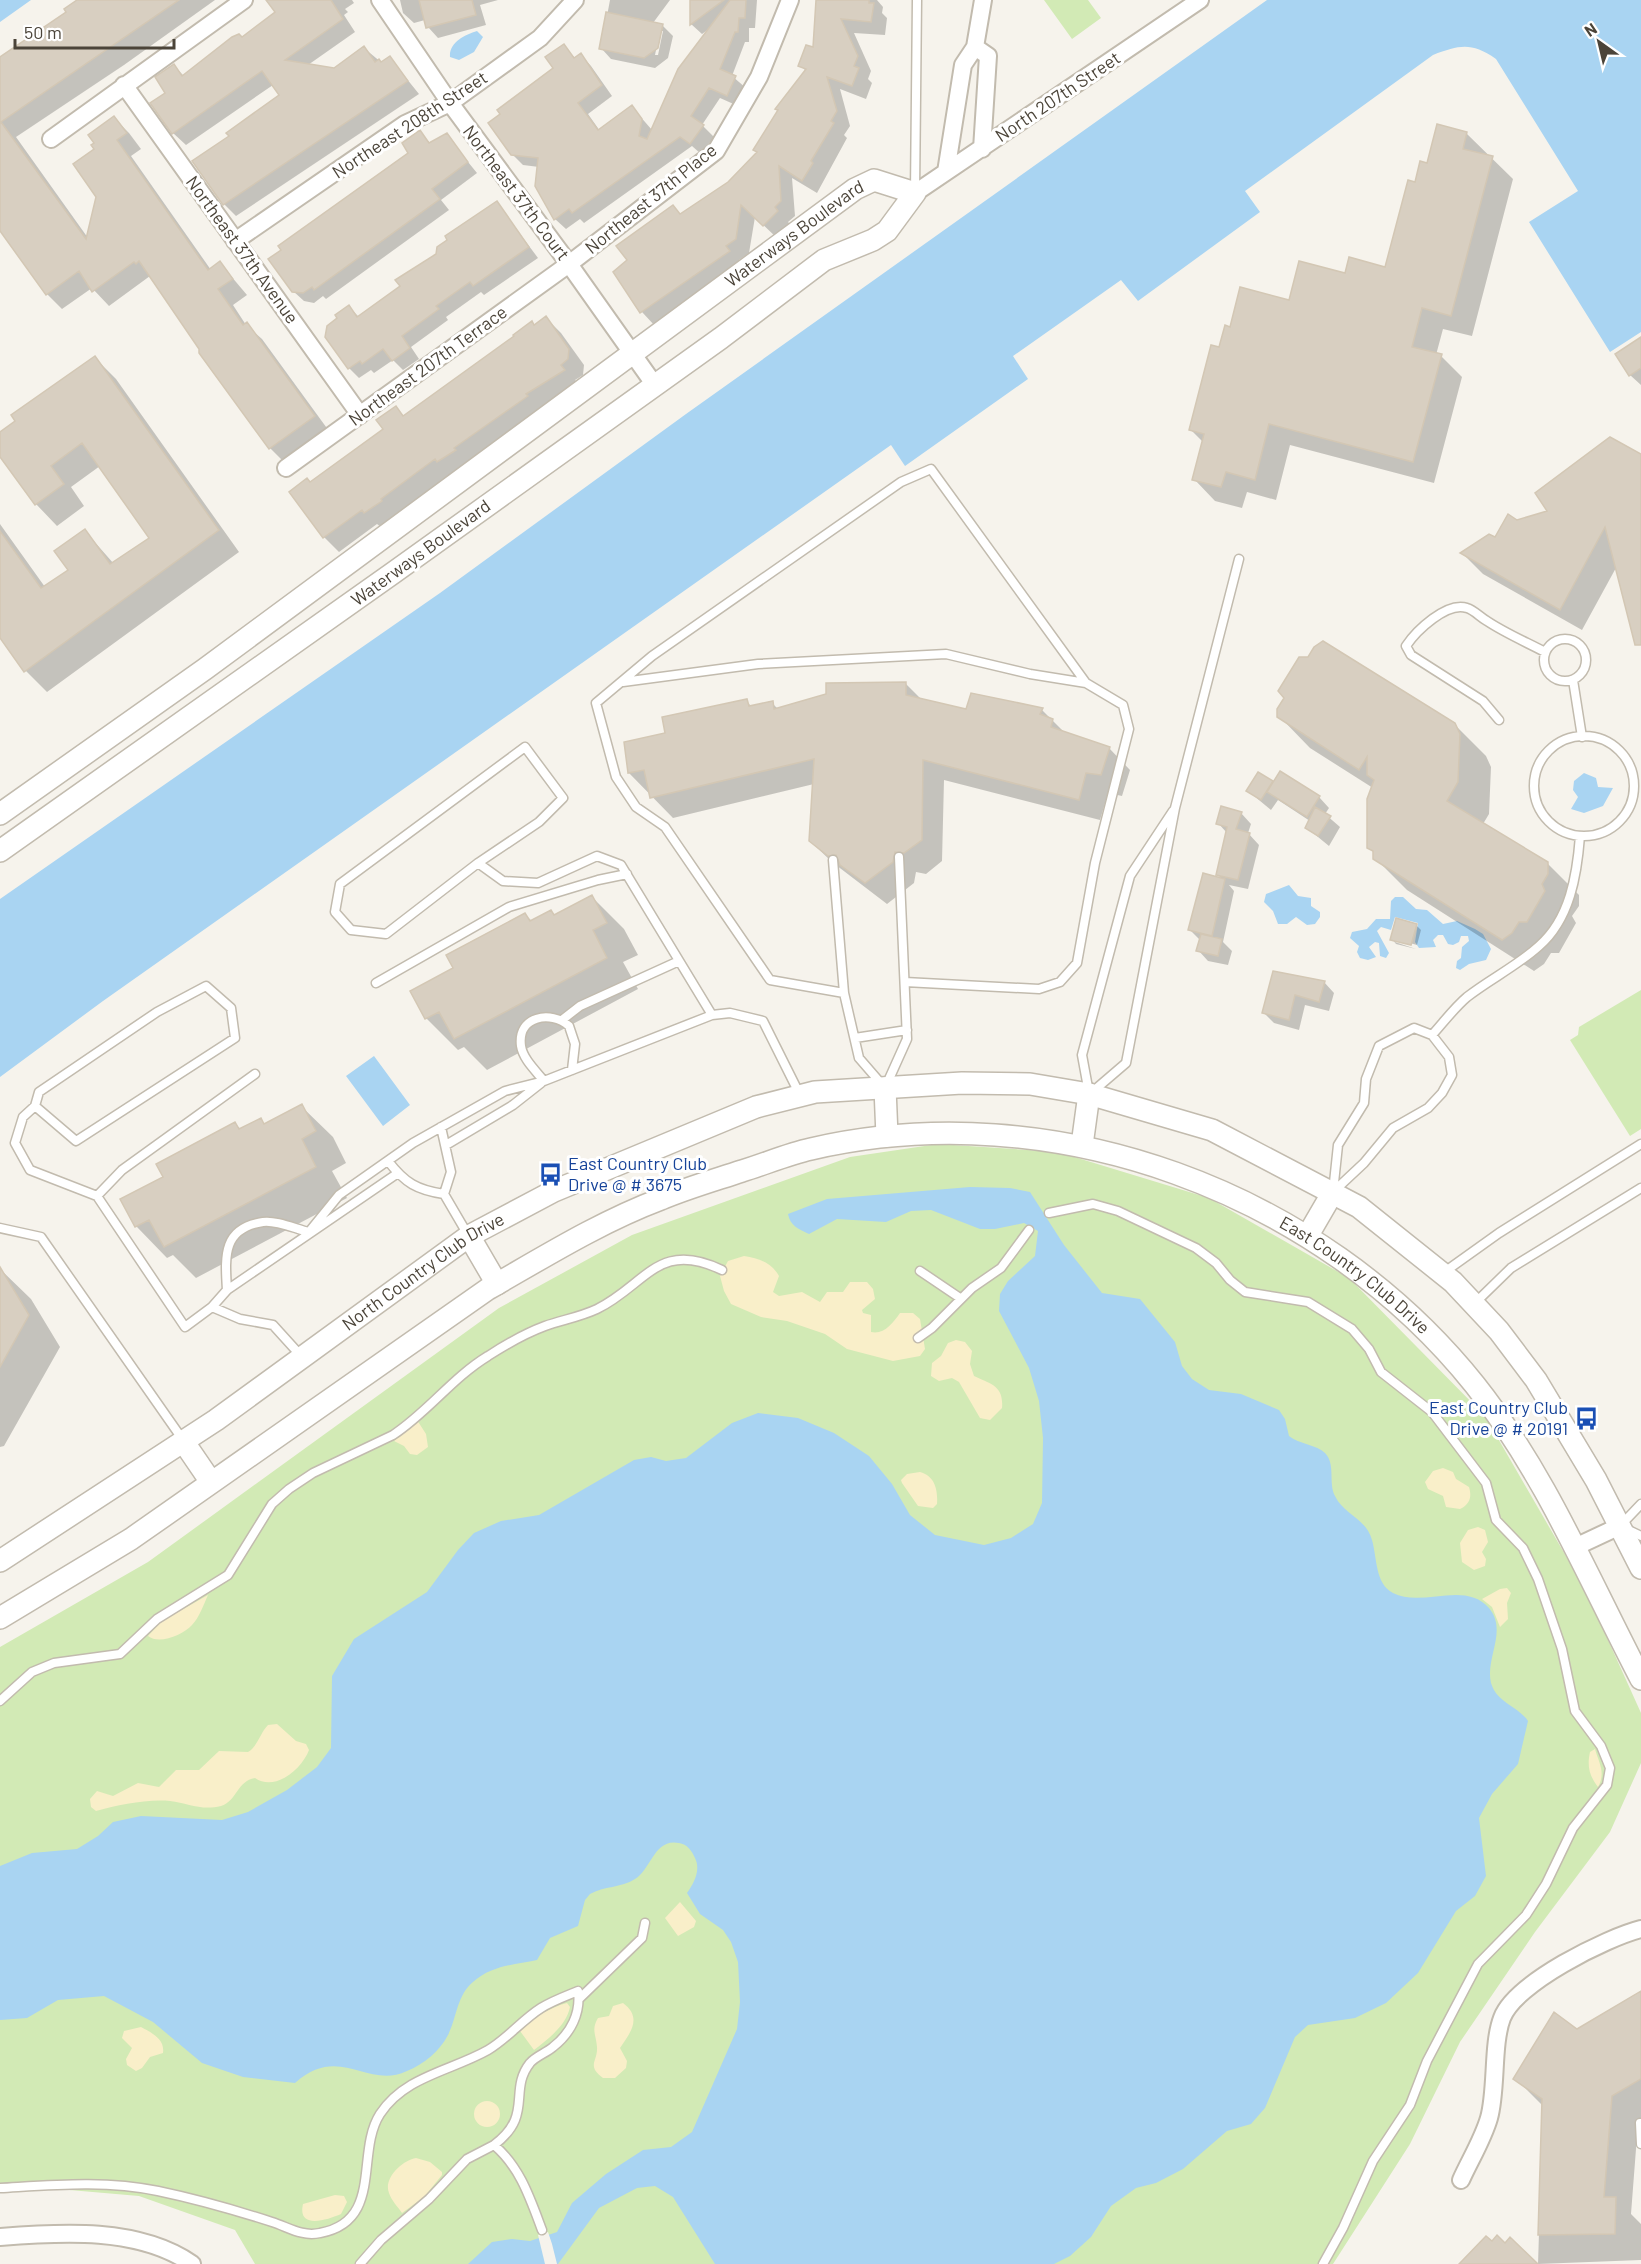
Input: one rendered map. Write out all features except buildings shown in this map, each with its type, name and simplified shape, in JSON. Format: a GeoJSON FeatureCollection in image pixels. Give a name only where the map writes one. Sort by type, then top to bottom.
{"type":"FeatureCollection","features":[{"type":"Feature","properties":{"kind":"street"},"geometry":{"type":"LineString","coordinates":[[51,139],[244,0]]}},
{"type":"Feature","properties":{"kind":"street","name":"Northeast 37th Court"},"geometry":{"type":"LineString","coordinates":[[380,0],[450,103],[654,384]]}},
{"type":"Feature","properties":{"kind":"street","name":"Northeast 208th Street"},"geometry":{"type":"LineString","coordinates":[[235,241],[405,124],[450,103],[540,38],[576,0]]}},
{"type":"Feature","properties":{"kind":"street","name":"Northeast 37th Place"},"geometry":{"type":"LineString","coordinates":[[569,264],[716,151],[759,77],[790,0]]}},
{"type":"Feature","properties":{"kind":"street"},"geometry":{"type":"LineString","coordinates":[[946,172],[963,65],[975,47],[983,0]]}},
{"type":"Feature","properties":{"kind":"street","name":"North 207th Street"},"geometry":{"type":"LineString","coordinates":[[915,193],[1200,0]]}},
{"type":"Feature","properties":{"kind":"street"},"geometry":{"type":"LineString","coordinates":[[975,47],[988,56],[982,149]]}},
{"type":"Feature","properties":{"kind":"street","name":"Northeast 37th Avenue"},"geometry":{"type":"LineString","coordinates":[[124,85],[360,415]]}},
{"type":"Feature","properties":{"kind":"street","name":"Waterways Boulevard"},"geometry":{"type":"LineString","coordinates":[[0,814],[205,669],[632,356],[855,189],[874,180],[915,193],[887,231],[824,260],[393,573],[0,851]]}},
{"type":"Feature","properties":{"kind":"street","name":"Northeast 207th Terrace"},"geometry":{"type":"LineString","coordinates":[[286,468],[569,264]]}},
{"type":"Feature","properties":{"kind":"street"},"geometry":{"type":"LineString","coordinates":[[0,1618],[131,1539],[497,1284],[542,1257],[662,1198],[809,1149],[887,1136],[890,1087],[1030,1084],[1089,1094],[1212,1130],[1359,1207],[1442,1274],[1499,1331],[1536,1380],[1596,1480],[1641,1568]]}},
{"type":"Feature","properties":{"kind":"street","name":"North Country Club Drive"},"geometry":{"type":"LineString","coordinates":[[0,1562],[183,1441],[302,1358],[469,1236],[554,1191],[756,1107],[815,1092],[890,1087]]}},
{"type":"Feature","properties":{"kind":"street"},"geometry":{"type":"LineString","coordinates":[[1082,1145],[1089,1094]]}},
{"type":"Feature","properties":{"kind":"street","name":"East Country Club Drive"},"geometry":{"type":"LineString","coordinates":[[887,1136],[934,1133],[998,1135],[1082,1145],[1156,1165],[1272,1215],[1308,1235],[1411,1314],[1475,1385],[1543,1486],[1641,1678]]}},
{"type":"Feature","properties":{"kind":"street"},"geometry":{"type":"LineString","coordinates":[[1308,1235],[1333,1192]]}},
{"type":"Feature","properties":{"kind":"street"},"geometry":{"type":"LineString","coordinates":[[469,1236],[497,1284]]}},
{"type":"Feature","properties":{"kind":"street"},"geometry":{"type":"LineString","coordinates":[[183,1441],[212,1482]]}},
{"type":"Feature","properties":{"kind":"street"},"geometry":{"type":"LineString","coordinates":[[1573,1548],[1620,1526]]}},
{"type":"Feature","properties":{"kind":"street"},"geometry":{"type":"LineString","coordinates":[[1461,2180],[1489,2118],[1502,2018],[1523,1991],[1556,1968],[1624,1933],[1641,1929]]}},
{"type":"Feature","properties":{"kind":"street"},"geometry":{"type":"LineString","coordinates":[[0,2237],[50,2233],[124,2238],[178,2254],[192,2264]]}},
{"type":"Feature","properties":{"kind":"lane"},"geometry":{"type":"LineString","coordinates":[[915,193],[917,0]]}},
{"type":"Feature","properties":{"kind":"lane"},"geometry":{"type":"LineString","coordinates":[[844,993],[770,980],[664,827],[636,807],[616,777],[596,703],[652,656],[901,482],[931,469],[1086,683]]}},
{"type":"Feature","properties":{"kind":"lane"},"geometry":{"type":"LineString","coordinates":[[1175,808],[1130,876],[1082,1055],[1089,1094],[1126,1063],[1175,808],[1239,559]]}},
{"type":"Feature","properties":{"kind":"lane"},"geometry":{"type":"LineString","coordinates":[[1499,720],[1482,701],[1411,655],[1406,646],[1413,637],[1443,613],[1459,607],[1469,608],[1487,622],[1545,652]]}},
{"type":"Feature","properties":{"kind":"lane"},"geometry":{"type":"LineString","coordinates":[[1574,640],[1580,644],[1586,657],[1586,664],[1579,676],[1573,680],[1559,680],[1548,672],[1544,659],[1545,652],[1554,641],[1574,640]]}},
{"type":"Feature","properties":{"kind":"lane"},"geometry":{"type":"LineString","coordinates":[[621,682],[758,664],[946,654],[1030,674],[1086,683],[1123,705],[1129,729],[1095,863],[1077,963],[1060,982],[1039,988],[905,982]]}},
{"type":"Feature","properties":{"kind":"lane"},"geometry":{"type":"LineString","coordinates":[[1573,680],[1582,737]]}},
{"type":"Feature","properties":{"kind":"lane"},"geometry":{"type":"LineString","coordinates":[[1582,737],[1603,740],[1618,749],[1628,762],[1634,779],[1634,792],[1624,816],[1612,828],[1597,835],[1580,836],[1552,825],[1542,814],[1536,800],[1534,786],[1537,771],[1544,758],[1554,747],[1569,738],[1582,737]]}},
{"type":"Feature","properties":{"kind":"lane"},"geometry":{"type":"LineString","coordinates":[[525,747],[563,798],[539,822],[478,863],[386,934],[351,930],[335,912],[340,884],[525,747]]}},
{"type":"Feature","properties":{"kind":"lane"},"geometry":{"type":"LineString","coordinates":[[1432,1035],[1466,999],[1539,947],[1553,932],[1572,890],[1578,863],[1580,836]]}},
{"type":"Feature","properties":{"kind":"lane"},"geometry":{"type":"LineString","coordinates":[[478,863],[503,881],[538,883],[597,856],[621,865],[711,1015]]}},
{"type":"Feature","properties":{"kind":"lane"},"geometry":{"type":"LineString","coordinates":[[833,860],[844,993],[859,1058],[890,1087],[907,1039],[899,857]]}},
{"type":"Feature","properties":{"kind":"lane"},"geometry":{"type":"LineString","coordinates":[[376,983],[509,907],[598,880],[627,874]]}},
{"type":"Feature","properties":{"kind":"lane"},"geometry":{"type":"LineString","coordinates":[[562,1020],[580,1006],[679,961]]}},
{"type":"Feature","properties":{"kind":"lane"},"geometry":{"type":"LineString","coordinates":[[34,1106],[76,1141],[235,1038],[231,1008],[206,986],[157,1012],[39,1092],[34,1106],[23,1117],[15,1143],[30,1170],[97,1196],[185,1327],[212,1307],[227,1290],[398,1173]]}},
{"type":"Feature","properties":{"kind":"lane"},"geometry":{"type":"LineString","coordinates":[[309,1232],[339,1195],[441,1127],[505,1091],[544,1081],[711,1015],[730,1013],[763,1021],[801,1096]]}},
{"type":"Feature","properties":{"kind":"lane"},"geometry":{"type":"LineString","coordinates":[[544,1081],[523,1054],[521,1038],[529,1023],[536,1018],[554,1016],[562,1020],[573,1035],[572,1070]]}},
{"type":"Feature","properties":{"kind":"lane"},"geometry":{"type":"LineString","coordinates":[[1414,1028],[1432,1035],[1449,1057],[1452,1075],[1442,1093],[1428,1108],[1393,1128],[1364,1163],[1333,1192],[1338,1145],[1365,1103],[1366,1079],[1379,1046],[1414,1028]]}},
{"type":"Feature","properties":{"kind":"lane"},"geometry":{"type":"LineString","coordinates":[[855,1038],[907,1030]]}},
{"type":"Feature","properties":{"kind":"lane"},"geometry":{"type":"LineString","coordinates":[[97,1196],[122,1170],[255,1074]]}},
{"type":"Feature","properties":{"kind":"lane"},"geometry":{"type":"LineString","coordinates":[[446,1145],[513,1105],[544,1081]]}},
{"type":"Feature","properties":{"kind":"lane"},"geometry":{"type":"LineString","coordinates":[[441,1127],[451,1172],[444,1194],[469,1236]]}},
{"type":"Feature","properties":{"kind":"lane"},"geometry":{"type":"LineString","coordinates":[[1442,1274],[1499,1233],[1641,1144]]}},
{"type":"Feature","properties":{"kind":"lane"},"geometry":{"type":"LineString","coordinates":[[388,1161],[398,1173],[420,1191],[444,1194]]}},
{"type":"Feature","properties":{"kind":"lane"},"geometry":{"type":"LineString","coordinates":[[1473,1304],[1511,1268],[1641,1188]]}},
{"type":"Feature","properties":{"kind":"lane"},"geometry":{"type":"LineString","coordinates":[[1049,1213],[1093,1204],[1118,1210],[1196,1248],[1216,1263],[1230,1280],[1245,1292],[1308,1302],[1352,1329],[1369,1349],[1381,1372],[1432,1412],[1486,1483],[1496,1520],[1523,1548],[1538,1579],[1562,1649],[1575,1711],[1601,1746],[1610,1768],[1607,1785],[1573,1828],[1546,1884],[1526,1915],[1478,1964],[1427,2061],[1410,2105],[1373,2161],[1343,2229],[1323,2264]]}},
{"type":"Feature","properties":{"kind":"lane"},"geometry":{"type":"LineString","coordinates":[[227,1290],[225,1262],[229,1240],[237,1232],[264,1222],[309,1232]]}},
{"type":"Feature","properties":{"kind":"lane"},"geometry":{"type":"LineString","coordinates":[[0,1228],[41,1237],[183,1441]]}},
{"type":"Feature","properties":{"kind":"lane"},"geometry":{"type":"LineString","coordinates":[[918,1338],[932,1328],[960,1298],[1001,1268],[1029,1230]]}},
{"type":"Feature","properties":{"kind":"lane"},"geometry":{"type":"LineString","coordinates":[[0,1701],[32,1672],[54,1663],[120,1654],[157,1619],[228,1575],[272,1504],[289,1489],[313,1473],[405,1427],[453,1381],[488,1356],[543,1327],[599,1308],[660,1264],[682,1259],[703,1261],[722,1270]]}},
{"type":"Feature","properties":{"kind":"lane"},"geometry":{"type":"LineString","coordinates":[[920,1271],[960,1298]]}},
{"type":"Feature","properties":{"kind":"lane"},"geometry":{"type":"LineString","coordinates":[[212,1307],[240,1319],[273,1325],[302,1358]]}},
{"type":"Feature","properties":{"kind":"lane"},"geometry":{"type":"LineString","coordinates":[[1641,1503],[1620,1526],[1641,1536]]}},
{"type":"Feature","properties":{"kind":"lane"},"geometry":{"type":"LineString","coordinates":[[579,1999],[642,1938],[645,1923]]}},
{"type":"Feature","properties":{"kind":"lane"},"geometry":{"type":"LineString","coordinates":[[0,2188],[105,2183],[158,2191],[272,2222],[301,2233],[319,2234],[344,2224],[357,2208],[365,2188],[371,2136],[379,2115],[394,2096],[416,2081],[458,2065],[490,2049],[542,2007],[578,1991],[581,2008],[572,2024],[555,2046],[531,2062],[521,2079],[519,2115],[504,2137],[467,2159],[429,2199],[381,2240],[360,2264]]}},
{"type":"Feature","properties":{"kind":"lane"},"geometry":{"type":"LineString","coordinates":[[1640,2123],[1641,2144]]}},
{"type":"Feature","properties":{"kind":"lane"},"geometry":{"type":"LineString","coordinates":[[494,2145],[509,2157],[523,2181],[542,2229]]}},
{"type":"Feature","properties":{"kind":"green space"},"geometry":{"type":"Polygon","coordinates":[[[1044,0],[1088,0],[1101,18],[1072,39],[1044,0]]]}},
{"type":"Feature","properties":{"kind":"green space"},"geometry":{"type":"Polygon","coordinates":[[[1641,990],[1641,1129],[1630,1136],[1570,1040],[1578,1035],[1579,1027],[1641,990]]]}},
{"type":"Feature","properties":{"kind":"green space"},"geometry":{"type":"Polygon","coordinates":[[[938,1144],[1058,1152],[1209,1198],[1349,1278],[1485,1416],[1585,1589],[1641,1713],[1641,1763],[1610,1832],[1535,1932],[1460,2042],[1410,2144],[1333,2264],[255,2264],[235,2230],[139,2196],[0,2184],[0,1647],[148,1562],[499,1308],[632,1235],[850,1157],[938,1144]]]}},
{"type":"Feature","properties":{"kind":"sand"},"geometry":{"type":"Polygon","coordinates":[[[744,1256],[764,1262],[776,1271],[779,1276],[773,1292],[779,1296],[802,1292],[820,1302],[827,1292],[843,1292],[850,1282],[867,1282],[873,1289],[875,1299],[862,1310],[863,1313],[871,1315],[871,1332],[884,1330],[900,1313],[913,1313],[920,1319],[925,1349],[920,1356],[893,1361],[847,1349],[825,1334],[787,1321],[761,1317],[731,1304],[720,1276],[728,1261],[744,1256]]]}},
{"type":"Feature","properties":{"kind":"sand"},"geometry":{"type":"Polygon","coordinates":[[[956,1340],[965,1342],[972,1351],[970,1364],[974,1376],[995,1386],[1001,1394],[1002,1408],[990,1420],[980,1418],[959,1382],[952,1378],[939,1381],[931,1376],[932,1363],[941,1356],[948,1343],[956,1340]]]}},
{"type":"Feature","properties":{"kind":"sand"},"geometry":{"type":"Polygon","coordinates":[[[417,1420],[426,1434],[428,1447],[417,1455],[410,1454],[404,1446],[394,1441],[417,1420]]]}},
{"type":"Feature","properties":{"kind":"sand"},"geometry":{"type":"Polygon","coordinates":[[[1443,1468],[1453,1472],[1456,1479],[1469,1487],[1469,1500],[1460,1509],[1446,1507],[1443,1496],[1428,1489],[1425,1482],[1433,1471],[1443,1468]]]}},
{"type":"Feature","properties":{"kind":"sand"},"geometry":{"type":"Polygon","coordinates":[[[920,1472],[935,1484],[937,1504],[933,1508],[918,1506],[902,1483],[901,1480],[907,1474],[920,1472]]]}},
{"type":"Feature","properties":{"kind":"sand"},"geometry":{"type":"Polygon","coordinates":[[[1478,1527],[1485,1530],[1488,1542],[1482,1552],[1486,1559],[1485,1566],[1474,1570],[1462,1562],[1460,1543],[1468,1530],[1478,1527]]]}},
{"type":"Feature","properties":{"kind":"sand"},"geometry":{"type":"Polygon","coordinates":[[[1507,1588],[1511,1593],[1507,1603],[1508,1619],[1500,1627],[1492,1607],[1482,1599],[1500,1589],[1507,1588]]]}},
{"type":"Feature","properties":{"kind":"sand"},"geometry":{"type":"Polygon","coordinates":[[[208,1595],[197,1619],[183,1632],[164,1639],[153,1639],[148,1636],[162,1621],[208,1595]]]}},
{"type":"Feature","properties":{"kind":"sand"},"geometry":{"type":"Polygon","coordinates":[[[277,1724],[296,1741],[306,1744],[309,1750],[305,1757],[294,1771],[279,1780],[263,1782],[255,1778],[249,1780],[231,1800],[221,1806],[201,1807],[177,1802],[152,1801],[96,1811],[91,1807],[90,1799],[97,1791],[113,1796],[138,1783],[159,1787],[176,1770],[199,1770],[219,1751],[248,1752],[268,1725],[277,1724]]]}},
{"type":"Feature","properties":{"kind":"sand"},"geometry":{"type":"Polygon","coordinates":[[[1595,1749],[1602,1773],[1598,1787],[1589,1766],[1590,1752],[1595,1749]]]}},
{"type":"Feature","properties":{"kind":"sand"},"geometry":{"type":"Polygon","coordinates":[[[680,1902],[696,1921],[694,1927],[678,1936],[665,1918],[680,1902]]]}},
{"type":"Feature","properties":{"kind":"sand"},"geometry":{"type":"Polygon","coordinates":[[[567,2003],[570,2007],[561,2026],[534,2050],[520,2031],[541,2014],[567,2003]]]}},
{"type":"Feature","properties":{"kind":"sand"},"geometry":{"type":"Polygon","coordinates":[[[623,2003],[632,2014],[633,2020],[631,2031],[620,2048],[627,2061],[626,2068],[615,2078],[603,2078],[594,2066],[597,2052],[595,2026],[598,2018],[609,2016],[613,2006],[623,2003]]]}},
{"type":"Feature","properties":{"kind":"sand"},"geometry":{"type":"Polygon","coordinates":[[[141,2027],[160,2040],[163,2053],[150,2057],[142,2068],[136,2071],[127,2065],[126,2059],[132,2048],[122,2038],[124,2031],[141,2027]]]}},
{"type":"Feature","properties":{"kind":"sand"},"geometry":{"type":"Polygon","coordinates":[[[487,2101],[496,2105],[500,2114],[496,2123],[487,2127],[478,2123],[474,2114],[478,2105],[487,2101]]]}},
{"type":"Feature","properties":{"kind":"sand"},"geometry":{"type":"Polygon","coordinates":[[[416,2158],[430,2162],[442,2172],[442,2175],[424,2197],[402,2213],[390,2196],[389,2181],[400,2166],[416,2158]]]}},
{"type":"Feature","properties":{"kind":"sand"},"geometry":{"type":"Polygon","coordinates":[[[335,2195],[344,2196],[347,2202],[341,2214],[314,2221],[304,2217],[303,2204],[335,2195]]]}},
{"type":"Feature","properties":{"kind":"water"},"geometry":{"type":"Polygon","coordinates":[[[0,0],[31,0],[0,22],[0,0]]]}},
{"type":"Feature","properties":{"kind":"water"},"geometry":{"type":"Polygon","coordinates":[[[1267,0],[1641,0],[1641,332],[1610,352],[1529,222],[1578,191],[1496,59],[1479,50],[1465,47],[1433,55],[1245,191],[1260,212],[1138,301],[1121,280],[1013,356],[1028,379],[905,466],[891,445],[103,1001],[0,1077],[0,899],[440,593],[686,414],[1267,0]]]}},
{"type":"Feature","properties":{"kind":"water"},"geometry":{"type":"Polygon","coordinates":[[[477,31],[483,37],[474,52],[459,60],[450,57],[455,43],[477,31]]]}},
{"type":"Feature","properties":{"kind":"water"},"geometry":{"type":"Polygon","coordinates":[[[1584,773],[1596,778],[1598,787],[1613,788],[1603,806],[1584,813],[1571,809],[1578,797],[1573,790],[1574,781],[1584,773]]]}},
{"type":"Feature","properties":{"kind":"water"},"geometry":{"type":"Polygon","coordinates":[[[1289,885],[1298,896],[1311,898],[1311,906],[1320,912],[1320,917],[1315,924],[1307,925],[1296,917],[1287,924],[1278,924],[1273,911],[1264,902],[1266,894],[1289,885]]]}},
{"type":"Feature","properties":{"kind":"water"},"geometry":{"type":"Polygon","coordinates":[[[1395,897],[1403,897],[1416,909],[1427,910],[1443,924],[1457,921],[1483,934],[1491,949],[1486,960],[1469,964],[1460,970],[1456,968],[1457,961],[1461,958],[1462,947],[1469,941],[1468,936],[1461,936],[1459,942],[1453,945],[1448,944],[1443,935],[1438,935],[1433,940],[1436,947],[1419,948],[1415,942],[1418,923],[1395,917],[1391,930],[1381,927],[1377,931],[1389,953],[1386,958],[1380,956],[1379,943],[1375,942],[1369,947],[1376,957],[1368,960],[1360,958],[1357,952],[1359,946],[1350,938],[1352,932],[1367,929],[1376,919],[1390,919],[1391,901],[1395,897]]]}},
{"type":"Feature","properties":{"kind":"water"},"geometry":{"type":"Polygon","coordinates":[[[374,1056],[410,1105],[383,1126],[346,1076],[374,1056]]]}},
{"type":"Feature","properties":{"kind":"water"},"geometry":{"type":"Polygon","coordinates":[[[970,1187],[1010,1188],[1030,1192],[1064,1245],[1102,1293],[1140,1299],[1175,1342],[1182,1366],[1192,1379],[1209,1390],[1241,1394],[1279,1410],[1285,1419],[1289,1436],[1325,1453],[1330,1463],[1335,1496],[1369,1533],[1380,1577],[1387,1589],[1404,1597],[1468,1596],[1479,1600],[1489,1608],[1496,1626],[1491,1683],[1498,1695],[1528,1721],[1518,1764],[1492,1794],[1479,1818],[1486,1876],[1475,1896],[1456,1911],[1418,1973],[1386,2003],[1355,2018],[1308,2025],[1295,2037],[1265,2108],[1251,2124],[1227,2131],[1183,2169],[1156,2183],[1136,2188],[1111,2206],[1091,2237],[1070,2256],[1054,2264],[715,2264],[673,2197],[655,2186],[637,2188],[599,2208],[558,2264],[468,2264],[492,2242],[512,2239],[530,2241],[557,2232],[572,2203],[606,2174],[643,2150],[671,2147],[692,2132],[737,2029],[740,2002],[738,1962],[731,1942],[723,1930],[700,1914],[687,1893],[696,1876],[697,1863],[689,1848],[679,1843],[664,1845],[635,1879],[590,1894],[585,1900],[578,1926],[550,1938],[537,1960],[496,1969],[480,1976],[468,1987],[460,2000],[451,2028],[440,2047],[419,2065],[393,2075],[326,2067],[311,2072],[295,2083],[243,2077],[202,2063],[153,2022],[104,1996],[58,2000],[27,2018],[0,2020],[0,1866],[32,1853],[77,1849],[98,1836],[113,1822],[141,1816],[222,1820],[248,1812],[287,1790],[317,1767],[331,1748],[332,1676],[354,1639],[427,1592],[458,1550],[474,1533],[501,1521],[539,1515],[634,1460],[651,1457],[666,1461],[686,1458],[732,1423],[758,1413],[798,1418],[834,1433],[869,1456],[892,1484],[910,1515],[935,1535],[984,1545],[1011,1538],[1033,1524],[1042,1503],[1043,1438],[1039,1401],[1029,1368],[999,1311],[1000,1294],[1008,1281],[1035,1256],[1038,1231],[1024,1223],[995,1229],[980,1229],[931,1210],[911,1211],[886,1222],[837,1219],[809,1234],[798,1229],[788,1214],[827,1199],[970,1187]]]}},
{"type":"Feature","properties":{"kind":"pier"},"geometry":{"type":"Polygon","coordinates":[[[548,2232],[557,2264],[545,2264],[538,2235],[548,2232]]]}},
{"type":"Feature","properties":{"kind":"place","name":"East Country Club Drive @ # 3675"},"geometry":{"type":"Point","coordinates":[550,1174]}},
{"type":"Feature","properties":{"kind":"place","name":"East Country Club Drive @ # 20191"},"geometry":{"type":"Point","coordinates":[1586,1418]}}]}
